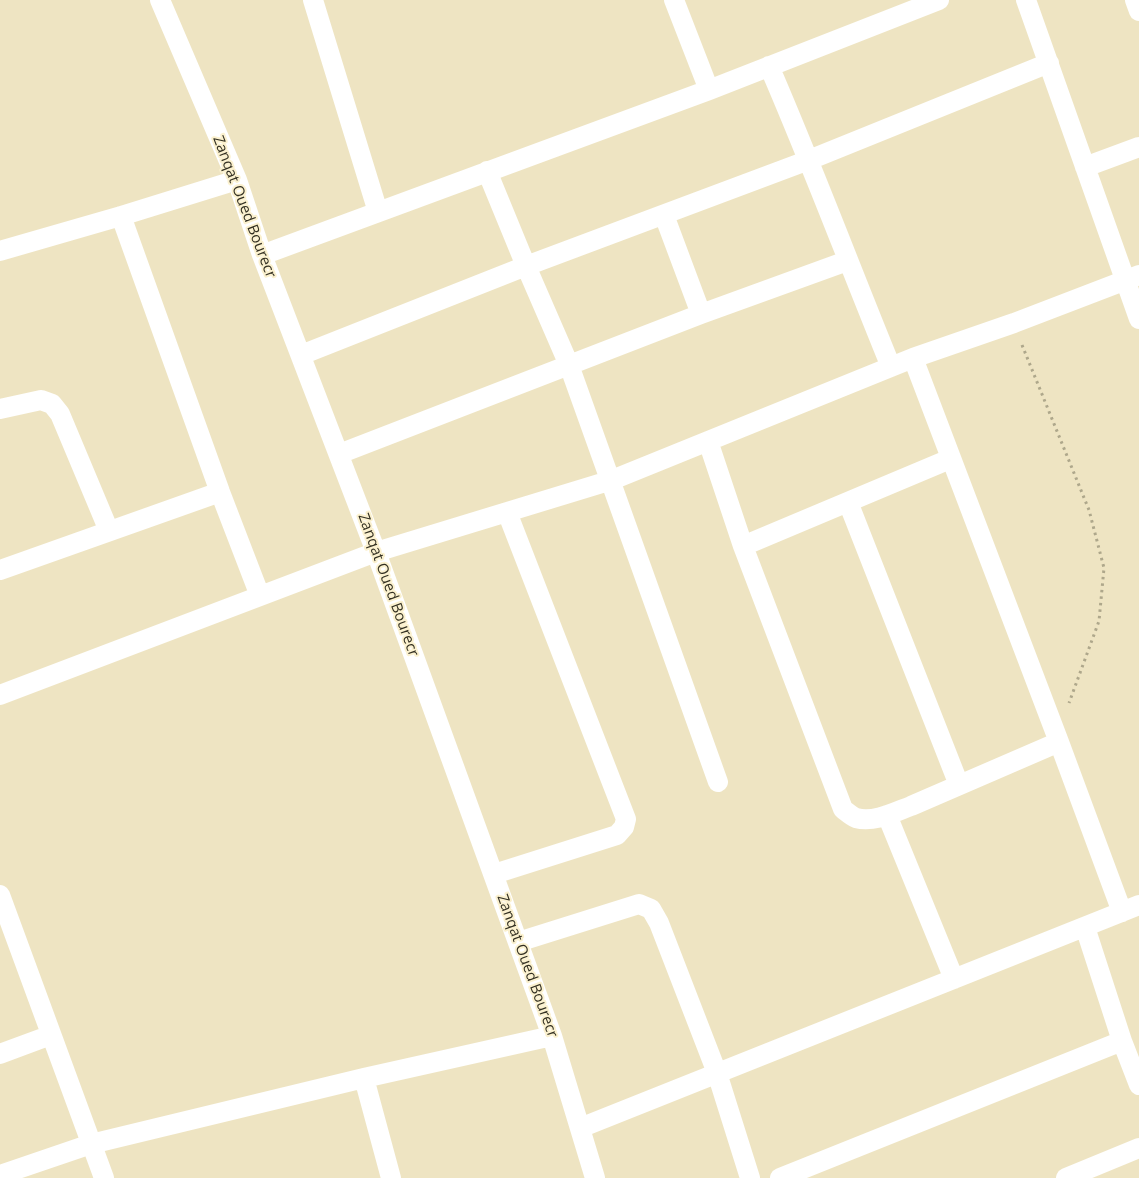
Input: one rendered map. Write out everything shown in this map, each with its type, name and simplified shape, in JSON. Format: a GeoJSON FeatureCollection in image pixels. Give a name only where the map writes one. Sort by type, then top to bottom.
{"type":"FeatureCollection","features":[{"type":"Feature","properties":{"kind":"street","name":"Zanqat Oued Bourecr"},"geometry":{"type":"LineString","coordinates":[[160,0],[237,180],[262,255],[302,355],[376,552],[552,1036],[595,1178]]}},
{"type":"Feature","properties":{"kind":"street"},"geometry":{"type":"LineString","coordinates":[[313,0],[378,212]]}},
{"type":"Feature","properties":{"kind":"street"},"geometry":{"type":"LineString","coordinates":[[674,0],[709,90]]}},
{"type":"Feature","properties":{"kind":"street"},"geometry":{"type":"LineString","coordinates":[[1026,0],[1085,167],[1132,278],[1139,318]]}},
{"type":"Feature","properties":{"kind":"street"},"geometry":{"type":"LineString","coordinates":[[1135,0],[1139,11]]}},
{"type":"Feature","properties":{"kind":"street"},"geometry":{"type":"LineString","coordinates":[[262,255],[709,90],[927,2]]}},
{"type":"Feature","properties":{"kind":"street"},"geometry":{"type":"LineString","coordinates":[[302,355],[526,266],[809,160],[1049,64]]}},
{"type":"Feature","properties":{"kind":"street"},"geometry":{"type":"LineString","coordinates":[[769,66],[809,160],[890,368]]}},
{"type":"Feature","properties":{"kind":"street"},"geometry":{"type":"LineString","coordinates":[[1085,167],[1139,147]]}},
{"type":"Feature","properties":{"kind":"street"},"geometry":{"type":"LineString","coordinates":[[487,171],[569,365],[612,480],[718,782]]}},
{"type":"Feature","properties":{"kind":"street"},"geometry":{"type":"LineString","coordinates":[[0,251],[237,180]]}},
{"type":"Feature","properties":{"kind":"street"},"geometry":{"type":"LineString","coordinates":[[664,215],[701,314]]}},
{"type":"Feature","properties":{"kind":"street"},"geometry":{"type":"LineString","coordinates":[[122,216],[220,492],[260,596]]}},
{"type":"Feature","properties":{"kind":"street"},"geometry":{"type":"LineString","coordinates":[[339,454],[701,314],[847,261]]}},
{"type":"Feature","properties":{"kind":"street"},"geometry":{"type":"LineString","coordinates":[[0,695],[376,552],[612,480],[912,358],[1014,323],[1132,278]]}},
{"type":"Feature","properties":{"kind":"street"},"geometry":{"type":"LineString","coordinates":[[580,1128],[1130,908],[1058,739],[912,358]]}},
{"type":"Feature","properties":{"kind":"street"},"geometry":{"type":"LineString","coordinates":[[0,409],[41,400],[52,404],[60,414],[109,531]]}},
{"type":"Feature","properties":{"kind":"street"},"geometry":{"type":"LineString","coordinates":[[708,441],[743,546],[843,809],[854,817],[866,819],[887,814],[959,785],[1058,739]]}},
{"type":"Feature","properties":{"kind":"street"},"geometry":{"type":"LineString","coordinates":[[743,546],[950,459]]}},
{"type":"Feature","properties":{"kind":"street"},"geometry":{"type":"LineString","coordinates":[[1,565],[109,531],[220,492]]}},
{"type":"Feature","properties":{"kind":"street"},"geometry":{"type":"LineString","coordinates":[[848,502],[959,785]]}},
{"type":"Feature","properties":{"kind":"street"},"geometry":{"type":"LineString","coordinates":[[494,874],[616,835],[624,827],[626,819],[507,512]]}},
{"type":"Feature","properties":{"kind":"street"},"geometry":{"type":"LineString","coordinates":[[887,814],[954,979]]}},
{"type":"Feature","properties":{"kind":"street"},"geometry":{"type":"LineString","coordinates":[[0,895],[104,1178]]}},
{"type":"Feature","properties":{"kind":"street"},"geometry":{"type":"LineString","coordinates":[[518,942],[639,904],[651,909],[659,923],[718,1073],[750,1178]]}},
{"type":"Feature","properties":{"kind":"street"},"geometry":{"type":"LineString","coordinates":[[1085,926],[1122,1041],[1139,1085]]}},
{"type":"Feature","properties":{"kind":"street"},"geometry":{"type":"LineString","coordinates":[[0,1054],[51,1035]]}},
{"type":"Feature","properties":{"kind":"street"},"geometry":{"type":"LineString","coordinates":[[0,1174],[92,1144],[364,1078],[552,1036]]}},
{"type":"Feature","properties":{"kind":"street"},"geometry":{"type":"LineString","coordinates":[[780,1178],[1122,1041]]}},
{"type":"Feature","properties":{"kind":"street"},"geometry":{"type":"LineString","coordinates":[[364,1078],[391,1178]]}},
{"type":"Feature","properties":{"kind":"street"},"geometry":{"type":"LineString","coordinates":[[1066,1178],[1139,1148]]}},
{"type":"Feature","properties":{"kind":"path"},"geometry":{"type":"LineString","coordinates":[[1014,323],[1089,510],[1104,568],[1099,621],[1058,739]]}}]}
